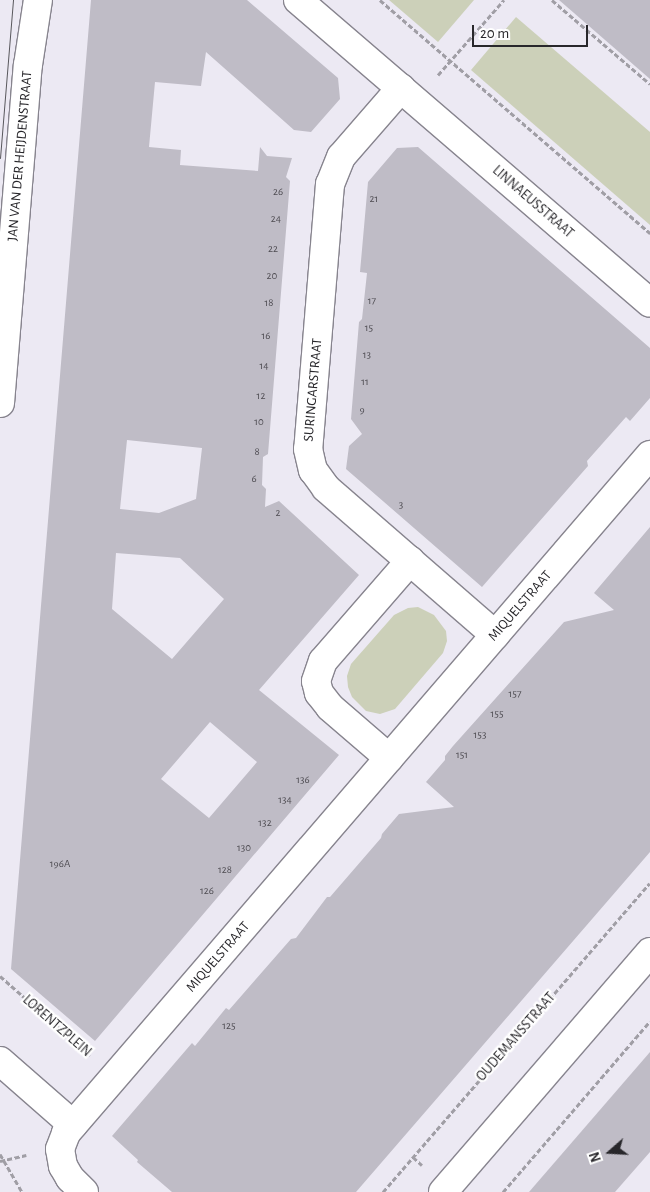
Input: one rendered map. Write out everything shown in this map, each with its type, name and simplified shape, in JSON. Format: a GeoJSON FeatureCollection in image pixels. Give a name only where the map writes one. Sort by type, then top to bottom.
{"type":"FeatureCollection","features":[{"type":"Feature","properties":{"kind":"street","name":"JAN VAN DER HEIJDENSTRAAT"},"geometry":{"type":"LineString","coordinates":[[0,403],[28,65],[38,0]]}},
{"type":"Feature","properties":{"kind":"street","name":"LINNAEUSSTRAAT"},"geometry":{"type":"LineString","coordinates":[[298,0],[650,303]]}},
{"type":"Feature","properties":{"kind":"street","name":"SURINGARSTRAAT"},"geometry":{"type":"LineString","coordinates":[[408,95],[341,157],[330,184],[308,449],[313,470],[321,482],[495,635]]}},
{"type":"Feature","properties":{"kind":"street","name":"MIQUELSTRAAT"},"geometry":{"type":"LineString","coordinates":[[84,1192],[70,1178],[62,1161],[61,1144],[73,1125],[650,455]]}},
{"type":"Feature","properties":{"kind":"street"},"geometry":{"type":"LineString","coordinates":[[389,758],[330,707],[319,693],[316,681],[323,661],[410,561]]}},
{"type":"Feature","properties":{"kind":"street"},"geometry":{"type":"LineString","coordinates":[[448,1190],[650,952]]}},
{"type":"Feature","properties":{"kind":"street"},"geometry":{"type":"LineString","coordinates":[[0,1061],[73,1125]]}},
{"type":"Feature","properties":{"kind":"path"},"geometry":{"type":"LineString","coordinates":[[380,0],[650,233]]}},
{"type":"Feature","properties":{"kind":"path"},"geometry":{"type":"LineString","coordinates":[[408,95],[450,61],[504,0]]}},
{"type":"Feature","properties":{"kind":"path"},"geometry":{"type":"LineString","coordinates":[[552,0],[650,84]]}},
{"type":"Feature","properties":{"kind":"path","name":"OUDEMANSSTRAAT"},"geometry":{"type":"LineString","coordinates":[[383,1192],[650,882]]}},
{"type":"Feature","properties":{"kind":"path","name":"LORENTZPLEIN"},"geometry":{"type":"LineString","coordinates":[[0,976],[115,1076]]}},
{"type":"Feature","properties":{"kind":"path"},"geometry":{"type":"LineString","coordinates":[[503,1192],[650,1022]]}},
{"type":"Feature","properties":{"kind":"path"},"geometry":{"type":"LineString","coordinates":[[0,1154],[22,1192]]}},
{"type":"Feature","properties":{"kind":"green space"},"geometry":{"type":"Polygon","coordinates":[[[389,0],[474,0],[438,42],[389,0]]]}},
{"type":"Feature","properties":{"kind":"green space"},"geometry":{"type":"Polygon","coordinates":[[[516,17],[650,132],[650,225],[471,70],[516,17]]]}},
{"type":"Feature","properties":{"kind":"green space"},"geometry":{"type":"Polygon","coordinates":[[[418,607],[434,615],[446,631],[447,641],[443,653],[395,709],[380,714],[366,711],[352,697],[348,687],[347,676],[351,664],[394,615],[408,608],[418,607]]]}},
{"type":"Feature","properties":{"kind":"building"},"geometry":{"type":"Polygon","coordinates":[[[91,0],[247,0],[338,78],[340,99],[311,132],[294,130],[206,52],[201,86],[155,82],[149,147],[181,150],[180,165],[258,171],[260,147],[267,156],[292,158],[286,177],[290,181],[268,454],[263,457],[262,485],[266,489],[265,507],[279,501],[359,575],[259,690],[339,755],[95,1041],[11,969],[91,0]],[[127,440],[120,509],[159,513],[196,499],[202,448],[127,440]],[[116,553],[112,609],[172,659],[224,599],[180,558],[116,553]],[[210,722],[161,779],[209,818],[257,762],[210,722]]]}},
{"type":"Feature","properties":{"kind":"building"},"geometry":{"type":"Polygon","coordinates":[[[559,0],[650,0],[650,79],[559,0]]]}},
{"type":"Feature","properties":{"kind":"building"},"geometry":{"type":"Polygon","coordinates":[[[418,147],[650,348],[650,398],[630,421],[626,417],[587,461],[588,466],[482,587],[346,469],[349,446],[362,434],[351,419],[359,322],[362,319],[367,273],[360,272],[368,182],[397,148],[418,147]]]}},
{"type":"Feature","properties":{"kind":"building"},"geometry":{"type":"Polygon","coordinates":[[[650,527],[650,852],[356,1192],[172,1192],[137,1162],[138,1160],[112,1136],[192,1043],[195,1046],[226,1008],[229,1010],[291,939],[296,938],[327,897],[330,897],[381,838],[382,834],[399,814],[454,807],[426,782],[445,760],[445,756],[453,746],[564,622],[614,610],[594,593],[650,527]]]}},
{"type":"Feature","properties":{"kind":"building"},"geometry":{"type":"Polygon","coordinates":[[[650,1052],[650,1152],[615,1192],[529,1192],[650,1052]]]}},
{"type":"Feature","properties":{"kind":"tram line"},"geometry":{"type":"LineString","coordinates":[[0,158],[13,0]]}}]}
